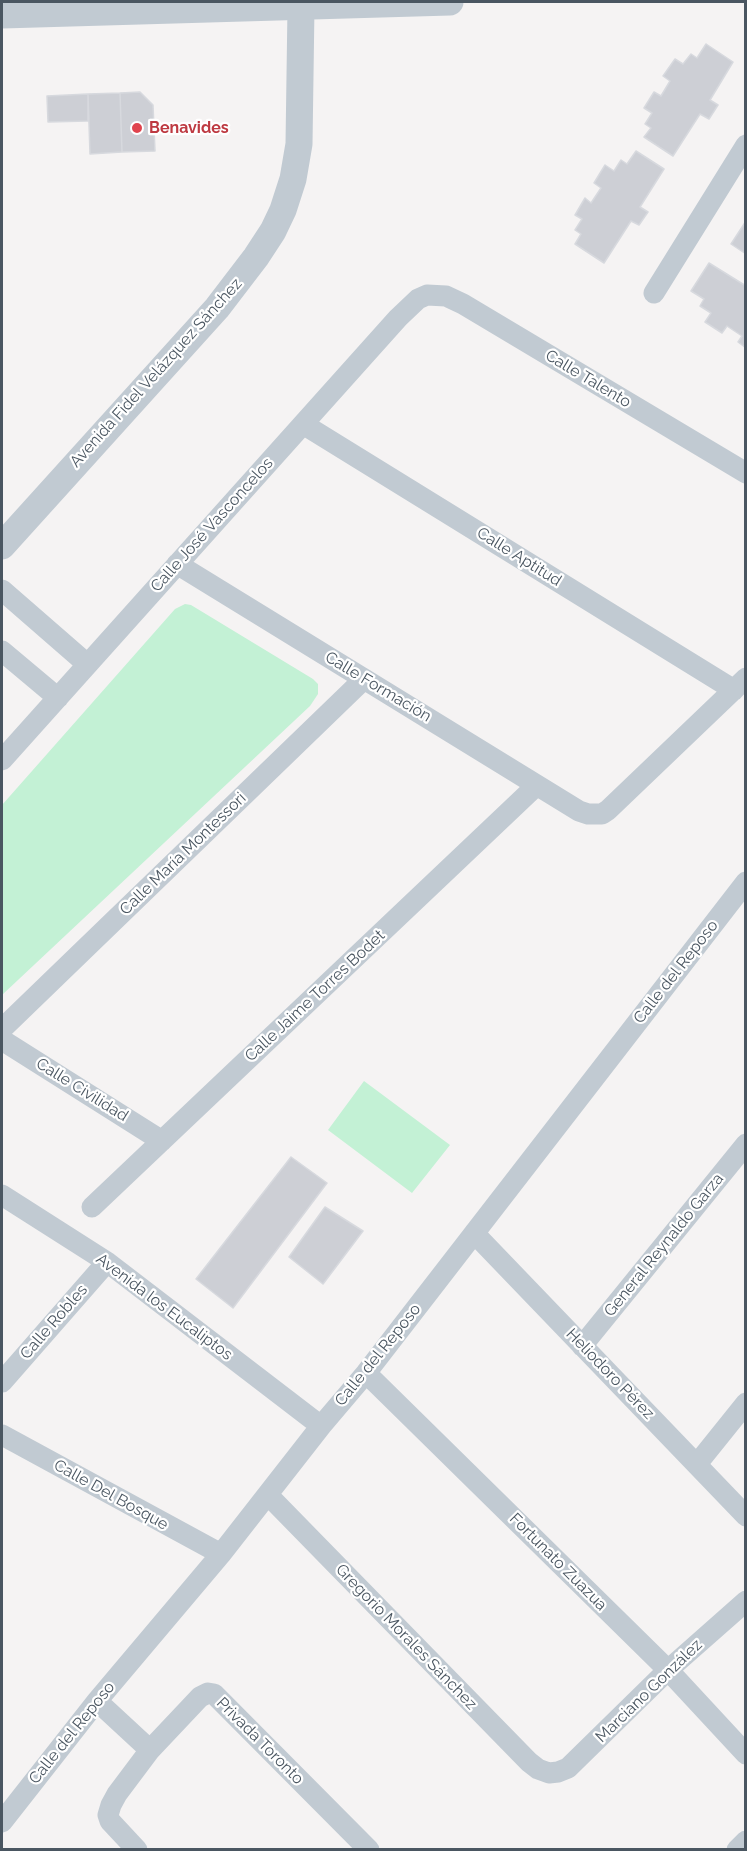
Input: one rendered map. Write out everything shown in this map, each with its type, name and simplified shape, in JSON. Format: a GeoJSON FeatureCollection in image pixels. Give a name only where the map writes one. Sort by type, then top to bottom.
{"type":"FeatureCollection","features":[{"type":"Feature","properties":{"kind":"street"},"geometry":{"type":"LineString","coordinates":[[2,15],[104,7],[302,7],[450,2]]}},
{"type":"Feature","properties":{"kind":"street","name":"Avenida Fidel Velázquez Sánchez"},"geometry":{"type":"LineString","coordinates":[[2,546],[218,308],[273,231],[293,179],[299,144],[302,7]]}},
{"type":"Feature","properties":{"kind":"street"},"geometry":{"type":"LineString","coordinates":[[654,293],[746,145]]}},
{"type":"Feature","properties":{"kind":"street","name":"Calle José Vasconcelos"},"geometry":{"type":"LineString","coordinates":[[2,760],[398,318],[418,299],[427,295]]}},
{"type":"Feature","properties":{"kind":"street","name":"Calle Talento"},"geometry":{"type":"LineString","coordinates":[[427,295],[446,296],[463,304],[746,473]]}},
{"type":"Feature","properties":{"kind":"street","name":"Calle Aptitud"},"geometry":{"type":"LineString","coordinates":[[303,424],[740,684]]}},
{"type":"Feature","properties":{"kind":"street","name":"Calle Formación"},"geometry":{"type":"LineString","coordinates":[[177,564],[579,811],[595,815],[608,810],[740,684]]}},
{"type":"Feature","properties":{"kind":"street"},"geometry":{"type":"LineString","coordinates":[[2,590],[87,664]]}},
{"type":"Feature","properties":{"kind":"street"},"geometry":{"type":"LineString","coordinates":[[2,651],[58,698]]}},
{"type":"Feature","properties":{"kind":"street","name":"Calle María Montessori"},"geometry":{"type":"LineString","coordinates":[[2,1029],[364,679]]}},
{"type":"Feature","properties":{"kind":"street","name":"Calle Jaime Torres Bodet"},"geometry":{"type":"LineString","coordinates":[[92,1207],[537,785]]}},
{"type":"Feature","properties":{"kind":"street","name":"Calle del Reposo"},"geometry":{"type":"LineString","coordinates":[[2,1822],[97,1701],[221,1554],[366,1372],[746,882]]}},
{"type":"Feature","properties":{"kind":"street","name":"Calle Civilidad"},"geometry":{"type":"LineString","coordinates":[[2,1040],[162,1141]]}},
{"type":"Feature","properties":{"kind":"street","name":"General Reynaldo Garza"},"geometry":{"type":"LineString","coordinates":[[582,1346],[746,1144]]}},
{"type":"Feature","properties":{"kind":"street","name":"Avenida los Eucaliptos"},"geometry":{"type":"LineString","coordinates":[[2,1196],[107,1262],[321,1426]]}},
{"type":"Feature","properties":{"kind":"street","name":"Heliodoro Pérez"},"geometry":{"type":"LineString","coordinates":[[474,1233],[746,1516]]}},
{"type":"Feature","properties":{"kind":"street","name":"Calle Robles"},"geometry":{"type":"LineString","coordinates":[[2,1382],[107,1262]]}},
{"type":"Feature","properties":{"kind":"street","name":"Fortunato Zuazua"},"geometry":{"type":"LineString","coordinates":[[366,1372],[668,1670],[746,1754]]}},
{"type":"Feature","properties":{"kind":"street"},"geometry":{"type":"LineString","coordinates":[[697,1464],[746,1403]]}},
{"type":"Feature","properties":{"kind":"street","name":"Calle Del Bosque"},"geometry":{"type":"LineString","coordinates":[[2,1435],[221,1554]]}},
{"type":"Feature","properties":{"kind":"street","name":"Gregorio Morales Sánchez"},"geometry":{"type":"LineString","coordinates":[[268,1495],[529,1762],[549,1773]]}},
{"type":"Feature","properties":{"kind":"street","name":"Marciano González"},"geometry":{"type":"LineString","coordinates":[[549,1773],[568,1768],[668,1670],[746,1601]]}},
{"type":"Feature","properties":{"kind":"street","name":"Privada Toronto"},"geometry":{"type":"LineString","coordinates":[[150,1749],[200,1697],[208,1693],[214,1694],[369,1850]]}},
{"type":"Feature","properties":{"kind":"street"},"geometry":{"type":"LineString","coordinates":[[97,1701],[150,1749],[117,1794],[108,1815],[110,1821],[137,1850]]}},
{"type":"Feature","properties":{"kind":"street"},"geometry":{"type":"LineString","coordinates":[[737,1850],[746,1841]]}},
{"type":"Feature","properties":{"kind":"green space"},"geometry":{"type":"Polygon","coordinates":[[[185,604],[191,605],[313,679],[318,684],[318,694],[310,706],[2,995],[2,805],[175,609],[185,604]]]}},
{"type":"Feature","properties":{"kind":"green space"},"geometry":{"type":"Polygon","coordinates":[[[364,1081],[450,1145],[412,1193],[328,1130],[364,1081]]]}},
{"type":"Feature","properties":{"kind":"building"},"geometry":{"type":"Polygon","coordinates":[[[706,44],[733,62],[710,100],[718,105],[709,119],[700,114],[673,156],[644,137],[651,128],[645,124],[652,113],[644,108],[654,92],[661,96],[670,81],[663,76],[675,59],[683,64],[691,54],[697,58],[706,44]]]}},
{"type":"Feature","properties":{"kind":"building","name":"Benavides"},"geometry":{"type":"Polygon","coordinates":[[[140,92],[153,105],[155,151],[122,152],[120,93],[140,92]]]}},
{"type":"Feature","properties":{"kind":"building"},"geometry":{"type":"Polygon","coordinates":[[[120,93],[122,152],[90,154],[88,94],[120,93]]]}},
{"type":"Feature","properties":{"kind":"building"},"geometry":{"type":"Polygon","coordinates":[[[88,94],[88,121],[48,122],[47,96],[88,94]]]}},
{"type":"Feature","properties":{"kind":"building"},"geometry":{"type":"Polygon","coordinates":[[[636,151],[664,169],[640,207],[648,212],[639,225],[631,221],[604,263],[575,244],[581,234],[575,230],[582,219],[575,215],[585,198],[591,203],[601,188],[594,183],[605,165],[614,171],[621,160],[627,164],[636,151]]]}},
{"type":"Feature","properties":{"kind":"building"},"geometry":{"type":"Polygon","coordinates":[[[746,221],[746,254],[731,244],[746,221]]]}},
{"type":"Feature","properties":{"kind":"building"},"geometry":{"type":"Polygon","coordinates":[[[709,263],[746,286],[746,348],[738,342],[742,336],[727,326],[722,333],[705,322],[711,313],[700,306],[704,299],[691,291],[709,263]]]}},
{"type":"Feature","properties":{"kind":"building"},"geometry":{"type":"Polygon","coordinates":[[[291,1157],[327,1183],[233,1308],[196,1279],[291,1157]]]}},
{"type":"Feature","properties":{"kind":"building"},"geometry":{"type":"Polygon","coordinates":[[[325,1207],[363,1231],[323,1284],[289,1257],[325,1207]]]}},
{"type":"Feature","properties":{"kind":"place","name":"Benavides"},"geometry":{"type":"Point","coordinates":[137,128]}}]}
